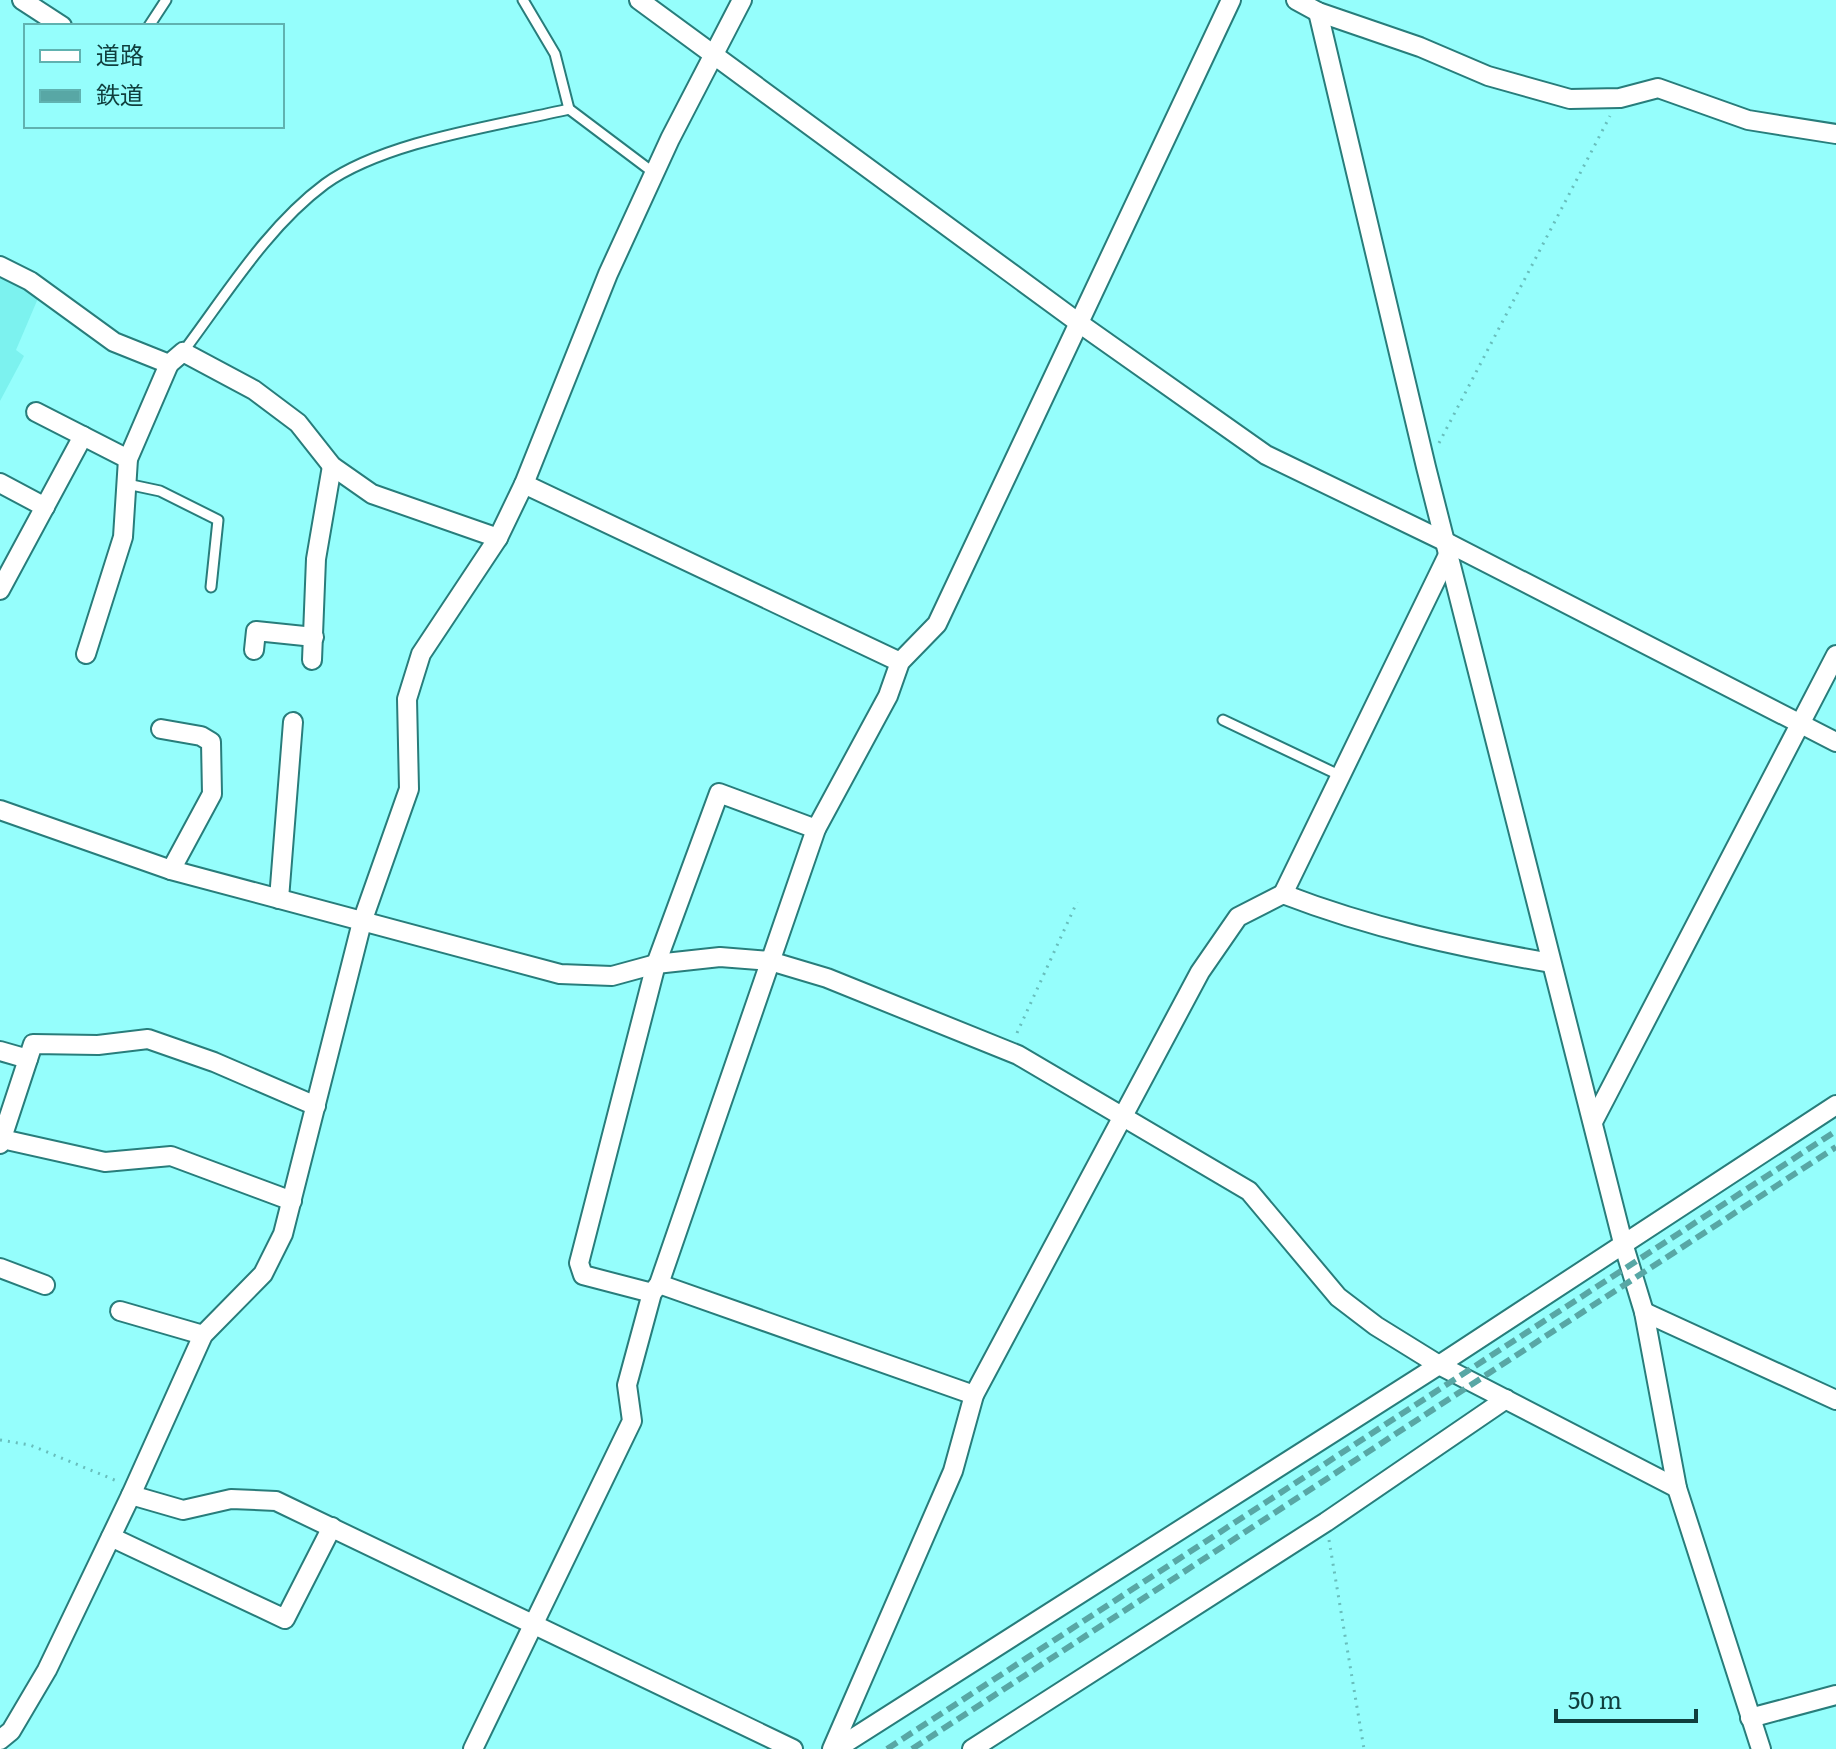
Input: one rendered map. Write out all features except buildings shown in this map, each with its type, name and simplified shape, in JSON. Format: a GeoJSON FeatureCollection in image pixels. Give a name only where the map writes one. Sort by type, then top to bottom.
{"type":"FeatureCollection","features":[{"type":"Feature","properties":{"kind":"street"},"geometry":{"type":"LineString","coordinates":[[22,0],[59,24]]}},
{"type":"Feature","properties":{"kind":"street"},"geometry":{"type":"LineString","coordinates":[[639,0],[1079,323],[1266,455],[1836,742]]}},
{"type":"Feature","properties":{"kind":"street"},"geometry":{"type":"LineString","coordinates":[[0,1740],[11,1731],[47,1670],[133,1492],[203,1335],[263,1274],[283,1234],[362,922],[409,789],[407,699],[421,654],[498,538],[524,484],[608,274],[654,173],[717,55],[742,0]]}},
{"type":"Feature","properties":{"kind":"street"},"geometry":{"type":"LineString","coordinates":[[473,1749],[632,1421],[627,1385],[656,1288],[816,829],[888,696],[900,662],[937,624],[1231,0]]}},
{"type":"Feature","properties":{"kind":"street"},"geometry":{"type":"LineString","coordinates":[[1296,0],[1318,12],[1525,87],[1570,99],[1620,98],[1658,88],[1748,120],[1836,134]]}},
{"type":"Feature","properties":{"kind":"street"},"geometry":{"type":"LineString","coordinates":[[1318,12],[1426,467],[1623,1243],[1644,1312],[1677,1488],[1761,1749]]}},
{"type":"Feature","properties":{"kind":"street"},"geometry":{"type":"LineString","coordinates":[[0,266],[30,281],[114,342],[176,358],[254,390],[298,423],[332,466],[372,494],[498,538]]}},
{"type":"Feature","properties":{"kind":"street"},"geometry":{"type":"LineString","coordinates":[[86,654],[118,559],[128,459],[176,358]]}},
{"type":"Feature","properties":{"kind":"street"},"geometry":{"type":"LineString","coordinates":[[36,412],[128,459]]}},
{"type":"Feature","properties":{"kind":"street"},"geometry":{"type":"LineString","coordinates":[[0,590],[83,436]]}},
{"type":"Feature","properties":{"kind":"street"},"geometry":{"type":"LineString","coordinates":[[312,660],[316,559],[332,466]]}},
{"type":"Feature","properties":{"kind":"street"},"geometry":{"type":"LineString","coordinates":[[0,483],[45,507]]}},
{"type":"Feature","properties":{"kind":"street"},"geometry":{"type":"LineString","coordinates":[[524,484],[900,662]]}},
{"type":"Feature","properties":{"kind":"street"},"geometry":{"type":"LineString","coordinates":[[834,1749],[953,1471],[974,1395],[1123,1116],[1228,928],[1247,909],[1283,894],[1448,549]]}},
{"type":"Feature","properties":{"kind":"street"},"geometry":{"type":"LineString","coordinates":[[254,650],[256,631],[314,637]]}},
{"type":"Feature","properties":{"kind":"street"},"geometry":{"type":"LineString","coordinates":[[1594,1120],[1836,655]]}},
{"type":"Feature","properties":{"kind":"street"},"geometry":{"type":"LineString","coordinates":[[279,899],[293,722]]}},
{"type":"Feature","properties":{"kind":"street"},"geometry":{"type":"LineString","coordinates":[[161,729],[201,736],[211,742],[212,794],[171,870]]}},
{"type":"Feature","properties":{"kind":"street"},"geometry":{"type":"LineString","coordinates":[[816,829],[719,793],[656,964],[579,1263],[583,1275],[656,1288],[974,1395]]}},
{"type":"Feature","properties":{"kind":"street"},"geometry":{"type":"LineString","coordinates":[[0,810],[171,870],[560,974],[612,976],[656,964],[720,957],[770,961],[827,978],[1009,1051],[1249,1191],[1338,1297],[1376,1326],[1439,1365],[1677,1488]]}},
{"type":"Feature","properties":{"kind":"street"},"geometry":{"type":"LineString","coordinates":[[1283,894],[1374,927],[1450,945],[1551,963]]}},
{"type":"Feature","properties":{"kind":"street"},"geometry":{"type":"LineString","coordinates":[[292,1201],[171,1156],[105,1162],[1,1142],[33,1044],[98,1045],[148,1039],[214,1062],[316,1106]]}},
{"type":"Feature","properties":{"kind":"street"},"geometry":{"type":"LineString","coordinates":[[0,1051],[28,1059]]}},
{"type":"Feature","properties":{"kind":"street"},"geometry":{"type":"LineString","coordinates":[[834,1749],[1439,1365],[1836,1105]]}},
{"type":"Feature","properties":{"kind":"street"},"geometry":{"type":"LineString","coordinates":[[0,1268],[45,1285]]}},
{"type":"Feature","properties":{"kind":"street"},"geometry":{"type":"LineString","coordinates":[[120,1311],[203,1335]]}},
{"type":"Feature","properties":{"kind":"street"},"geometry":{"type":"LineString","coordinates":[[1644,1312],[1836,1400]]}},
{"type":"Feature","properties":{"kind":"street"},"geometry":{"type":"LineString","coordinates":[[972,1749],[1326,1522],[1506,1399]]}},
{"type":"Feature","properties":{"kind":"street"},"geometry":{"type":"LineString","coordinates":[[133,1492],[183,1510],[231,1499],[276,1501],[533,1621],[793,1749]]}},
{"type":"Feature","properties":{"kind":"street"},"geometry":{"type":"LineString","coordinates":[[111,1537],[285,1619],[332,1527]]}},
{"type":"Feature","properties":{"kind":"street"},"geometry":{"type":"LineString","coordinates":[[1750,1718],[1836,1695]]}},
{"type":"Feature","properties":{"kind":"lane"},"geometry":{"type":"LineString","coordinates":[[150,24],[166,0]]}},
{"type":"Feature","properties":{"kind":"lane"},"geometry":{"type":"LineString","coordinates":[[523,0],[555,54],[569,109],[654,173]]}},
{"type":"Feature","properties":{"kind":"lane"},"geometry":{"type":"LineString","coordinates":[[176,358],[272,235],[326,184],[395,150],[569,109]]}},
{"type":"Feature","properties":{"kind":"lane"},"geometry":{"type":"LineString","coordinates":[[127,484],[160,491],[218,520],[211,587]]}},
{"type":"Feature","properties":{"kind":"lane"},"geometry":{"type":"LineString","coordinates":[[1223,720],[1339,775]]}},
{"type":"Feature","properties":{"kind":"path"},"geometry":{"type":"LineString","coordinates":[[1426,467],[1620,98]]}},
{"type":"Feature","properties":{"kind":"path"},"geometry":{"type":"LineString","coordinates":[[1009,1051],[1077,902]]}},
{"type":"Feature","properties":{"kind":"path"},"geometry":{"type":"LineString","coordinates":[[0,1440],[30,1445],[133,1492]]}},
{"type":"Feature","properties":{"kind":"path"},"geometry":{"type":"LineString","coordinates":[[1326,1522],[1364,1749]]}},
{"type":"Feature","properties":{"kind":"shaded area"},"geometry":{"type":"Polygon","coordinates":[[[0,275],[39,296],[16,350],[24,356],[0,401],[0,275]]]}},
{"type":"Feature","properties":{"kind":"railway"},"geometry":{"type":"LineString","coordinates":[[887,1749],[1836,1131]]}},
{"type":"Feature","properties":{"kind":"railway"},"geometry":{"type":"LineString","coordinates":[[912,1749],[1836,1147]]}}]}
